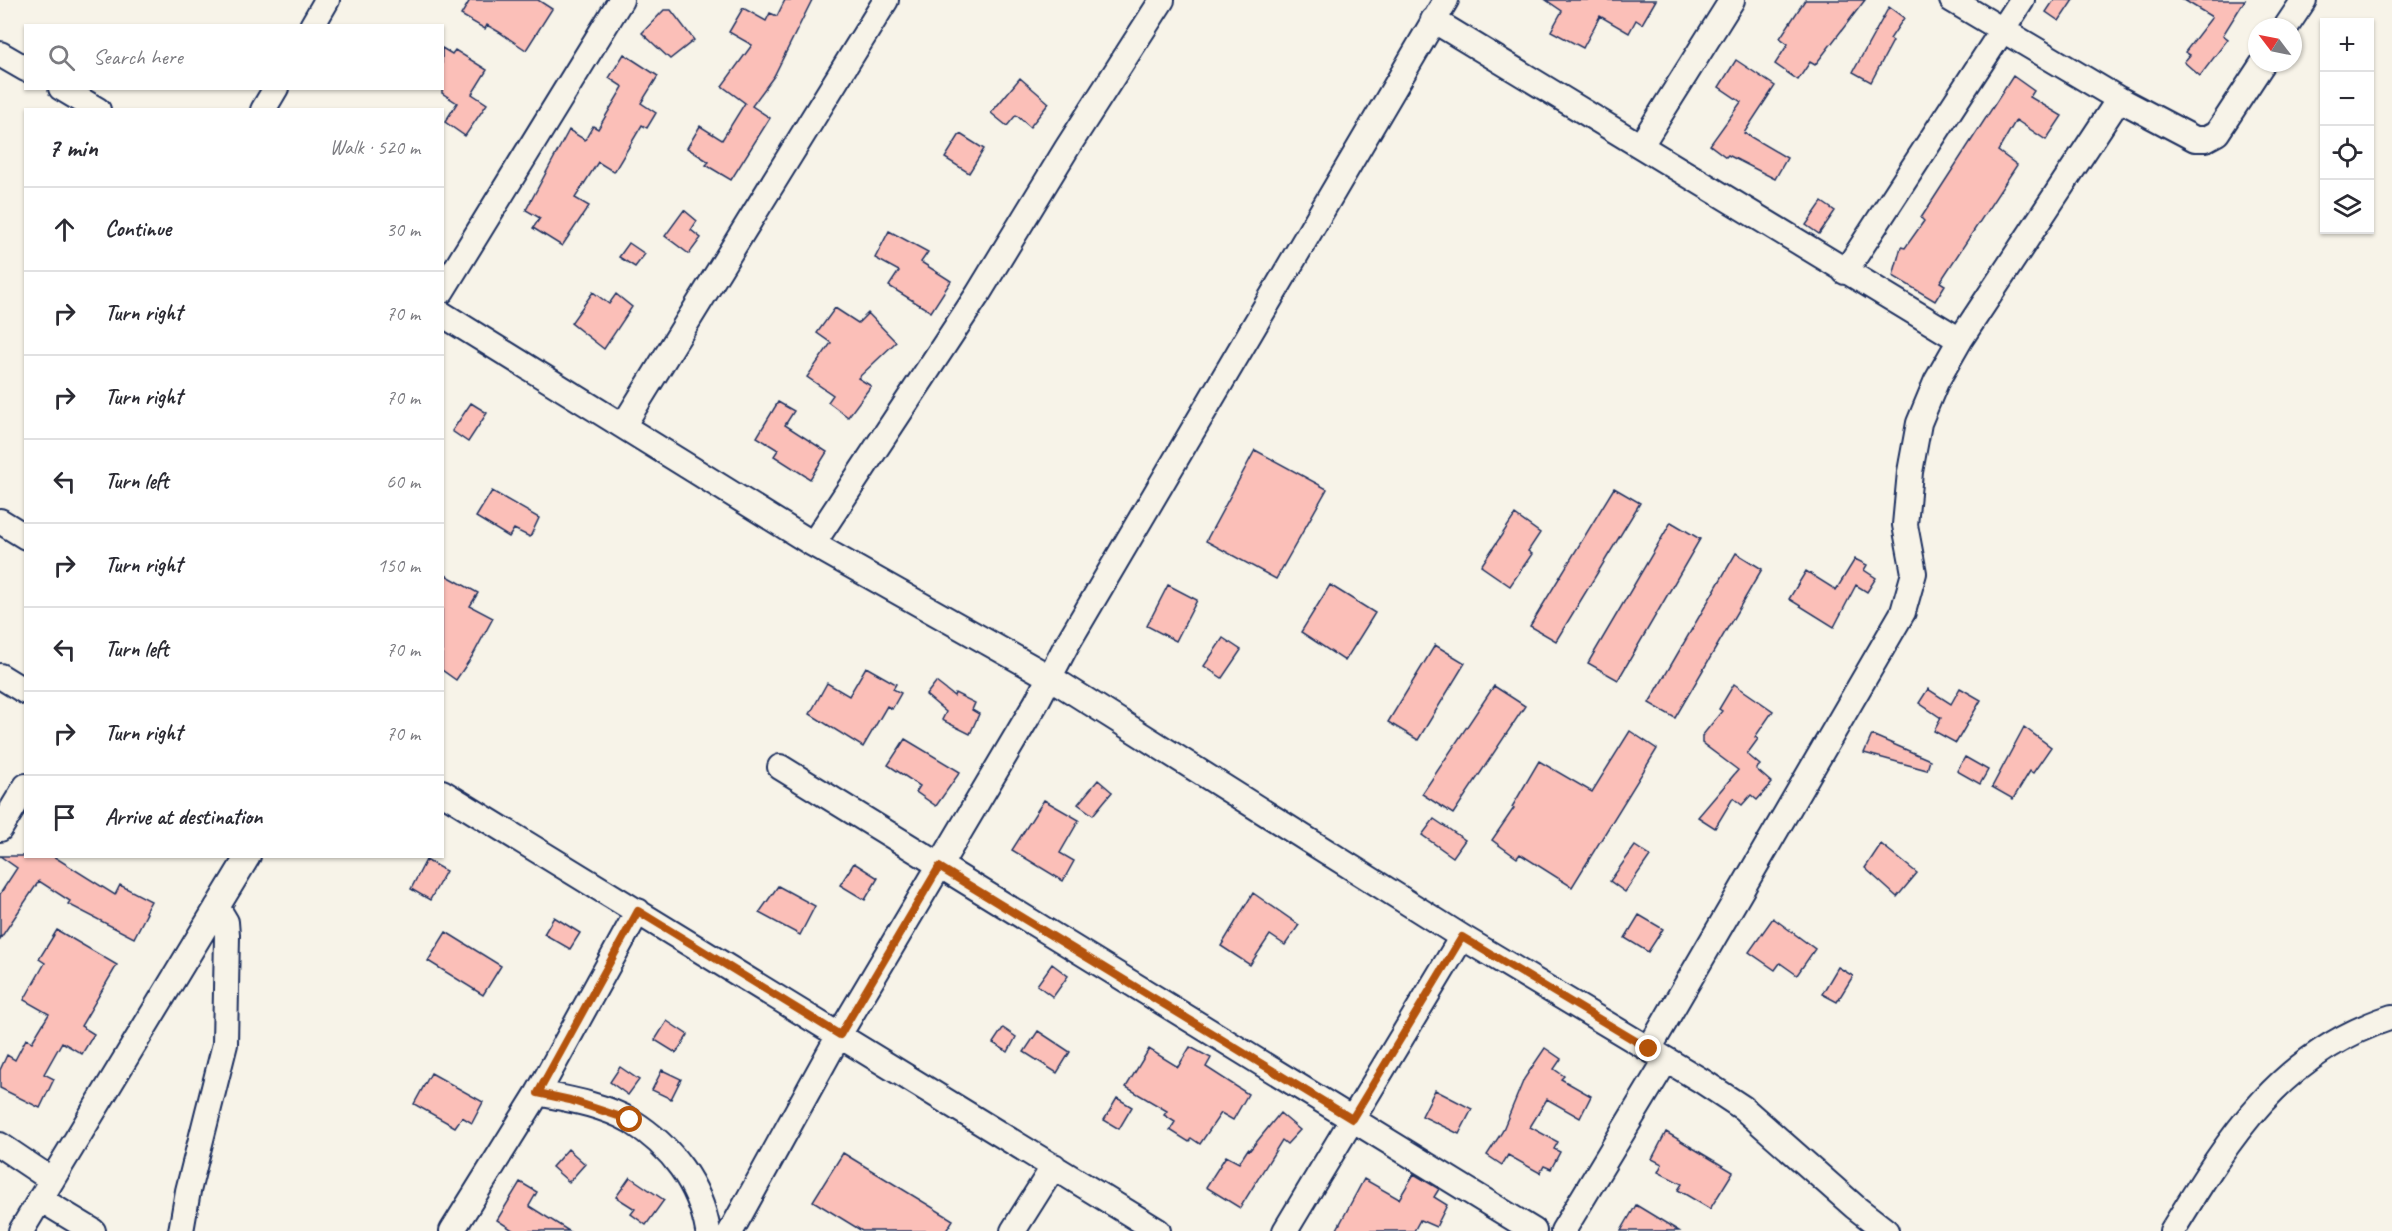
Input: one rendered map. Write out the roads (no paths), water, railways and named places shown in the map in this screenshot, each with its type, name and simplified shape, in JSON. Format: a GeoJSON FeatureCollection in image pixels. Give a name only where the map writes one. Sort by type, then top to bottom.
{"type":"FeatureCollection","features":[{"type":"Feature","properties":{"kind":"street"},"geometry":{"type":"LineString","coordinates":[[313,24],[327,0]]}},
{"type":"Feature","properties":{"kind":"street"},"geometry":{"type":"LineString","coordinates":[[444,288],[621,0]]}},
{"type":"Feature","properties":{"kind":"street"},"geometry":{"type":"LineString","coordinates":[[623,426],[886,0]]}},
{"type":"Feature","properties":{"kind":"street"},"geometry":{"type":"LineString","coordinates":[[813,544],[971,304],[1162,0]]}},
{"type":"Feature","properties":{"kind":"street"},"geometry":{"type":"LineString","coordinates":[[731,1231],[840,1035],[1446,0]]}},
{"type":"Feature","properties":{"kind":"street"},"geometry":{"type":"LineString","coordinates":[[1641,145],[1732,0]]}},
{"type":"Feature","properties":{"kind":"street"},"geometry":{"type":"LineString","coordinates":[[1952,0],[2119,99],[2194,139],[2206,139],[2217,133],[2257,72]]}},
{"type":"Feature","properties":{"kind":"street"},"geometry":{"type":"LineString","coordinates":[[1845,272],[2022,0]]}},
{"type":"Feature","properties":{"kind":"street"},"geometry":{"type":"LineString","coordinates":[[2292,18],[2304,0]]}},
{"type":"Feature","properties":{"kind":"street"},"geometry":{"type":"LineString","coordinates":[[1433,20],[1960,340]]}},
{"type":"Feature","properties":{"kind":"street"},"geometry":{"type":"LineString","coordinates":[[0,54],[24,68]]}},
{"type":"Feature","properties":{"kind":"street"},"geometry":{"type":"LineString","coordinates":[[64,90],[95,108]]}},
{"type":"Feature","properties":{"kind":"street"},"geometry":{"type":"LineString","coordinates":[[264,108],[275,90]]}},
{"type":"Feature","properties":{"kind":"street"},"geometry":{"type":"LineString","coordinates":[[1563,1231],[1903,612],[1914,573],[1905,525],[1910,472],[1919,423],[1936,382],[1960,340],[2119,99]]}},
{"type":"Feature","properties":{"kind":"street"},"geometry":{"type":"LineString","coordinates":[[444,315],[813,544],[1051,678],[1462,937],[1743,1108],[1855,1208],[1886,1231]]}},
{"type":"Feature","properties":{"kind":"street"},"geometry":{"type":"LineString","coordinates":[[0,521],[24,536]]}},
{"type":"Feature","properties":{"kind":"street"},"geometry":{"type":"LineString","coordinates":[[0,676],[24,691]]}},
{"type":"Feature","properties":{"kind":"street"},"geometry":{"type":"LineString","coordinates":[[780,767],[939,867],[1534,1231]]}},
{"type":"Feature","properties":{"kind":"street"},"geometry":{"type":"LineString","coordinates":[[0,829],[24,789]]}},
{"type":"Feature","properties":{"kind":"street"},"geometry":{"type":"LineString","coordinates":[[444,793],[1158,1231]]}},
{"type":"Feature","properties":{"kind":"street"},"geometry":{"type":"LineString","coordinates":[[21,1231],[247,858]]}},
{"type":"Feature","properties":{"kind":"street"},"geometry":{"type":"LineString","coordinates":[[181,1231],[188,1191],[225,1044],[227,935],[225,922],[217,907]]}},
{"type":"Feature","properties":{"kind":"street"},"geometry":{"type":"LineString","coordinates":[[452,1231],[538,1093],[638,911]]}},
{"type":"Feature","properties":{"kind":"street"},"geometry":{"type":"LineString","coordinates":[[1285,1231],[1462,937]]}},
{"type":"Feature","properties":{"kind":"street"},"geometry":{"type":"LineString","coordinates":[[2172,1231],[2236,1131],[2289,1073],[2343,1036],[2392,1017]]}},
{"type":"Feature","properties":{"kind":"street"},"geometry":{"type":"LineString","coordinates":[[538,1093],[600,1109],[630,1120],[649,1135],[689,1175],[701,1202],[708,1231]]}},
{"type":"Feature","properties":{"kind":"street"},"geometry":{"type":"LineString","coordinates":[[0,1145],[46,1190],[93,1231]]}},
{"type":"Feature","properties":{"kind":"street"},"geometry":{"type":"LineString","coordinates":[[1013,1231],[1054,1166]]}}]}
